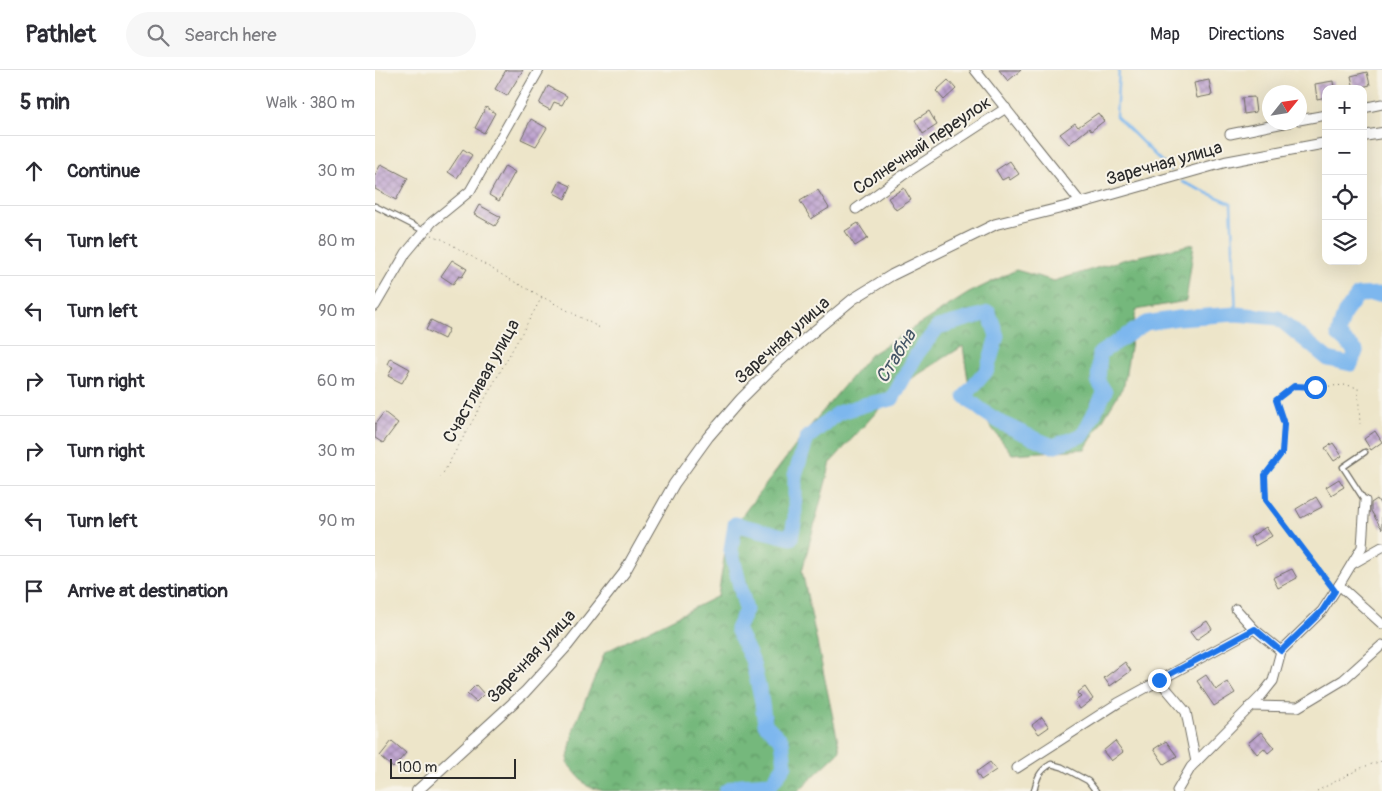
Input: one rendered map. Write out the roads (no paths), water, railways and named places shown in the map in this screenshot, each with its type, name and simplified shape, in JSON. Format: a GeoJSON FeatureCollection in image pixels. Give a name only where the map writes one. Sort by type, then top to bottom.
{"type":"FeatureCollection","features":[{"type":"Feature","properties":{"kind":"street"},"geometry":{"type":"LineString","coordinates":[[375,306],[407,253],[424,231],[469,191],[539,70]]}},
{"type":"Feature","properties":{"kind":"street"},"geometry":{"type":"LineString","coordinates":[[975,70],[1081,203]]}},
{"type":"Feature","properties":{"kind":"street"},"geometry":{"type":"LineString","coordinates":[[1367,107],[1382,104]]}},
{"type":"Feature","properties":{"kind":"street","name":"Солнечный переулок"},"geometry":{"type":"LineString","coordinates":[[856,209],[902,176],[1006,108]]}},
{"type":"Feature","properties":{"kind":"street"},"geometry":{"type":"LineString","coordinates":[[1307,119],[1322,116]]}},
{"type":"Feature","properties":{"kind":"street"},"geometry":{"type":"LineString","coordinates":[[1229,134],[1262,127]]}},
{"type":"Feature","properties":{"kind":"street"},"geometry":{"type":"LineString","coordinates":[[1367,135],[1382,132]]}},
{"type":"Feature","properties":{"kind":"street","name":"Заречная улица"},"geometry":{"type":"LineString","coordinates":[[417,791],[525,692],[567,646],[624,573],[674,484],[708,437],[741,399],[772,368],[853,300],[892,275],[996,224],[1081,203],[1225,162],[1322,144]]}},
{"type":"Feature","properties":{"kind":"street"},"geometry":{"type":"LineString","coordinates":[[1177,791],[1196,762],[1261,696],[1273,681],[1281,651],[1322,611],[1337,588],[1362,547],[1365,501]]}},
{"type":"Feature","properties":{"kind":"street"},"geometry":{"type":"LineString","coordinates":[[1351,564],[1382,547]]}},
{"type":"Feature","properties":{"kind":"street"},"geometry":{"type":"LineString","coordinates":[[1337,588],[1382,624]]}},
{"type":"Feature","properties":{"kind":"street"},"geometry":{"type":"LineString","coordinates":[[1236,609],[1255,629],[1281,651]]}},
{"type":"Feature","properties":{"kind":"street"},"geometry":{"type":"LineString","coordinates":[[1017,768],[1117,703],[1255,629]]}},
{"type":"Feature","properties":{"kind":"street"},"geometry":{"type":"LineString","coordinates":[[1251,706],[1298,707],[1343,680],[1382,645]]}},
{"type":"Feature","properties":{"kind":"street"},"geometry":{"type":"LineString","coordinates":[[1159,680],[1185,712],[1196,762]]}},
{"type":"Feature","properties":{"kind":"lane"},"geometry":{"type":"LineString","coordinates":[[375,206],[424,231]]}},
{"type":"Feature","properties":{"kind":"lane"},"geometry":{"type":"LineString","coordinates":[[1365,452],[1343,467],[1365,501]]}},
{"type":"Feature","properties":{"kind":"lane"},"geometry":{"type":"LineString","coordinates":[[1034,791],[1038,775],[1051,764],[1063,767],[1087,781],[1095,791]]}},
{"type":"Feature","properties":{"kind":"waterway"},"geometry":{"type":"LineString","coordinates":[[1119,70],[1116,116],[1170,170]]}},
{"type":"Feature","properties":{"kind":"waterway"},"geometry":{"type":"LineString","coordinates":[[1182,182],[1231,203],[1236,314]]}},
{"type":"Feature","properties":{"kind":"waterway","name":"Стабна"},"geometry":{"type":"LineString","coordinates":[[726,791],[740,785],[772,783],[785,765],[782,741],[765,724],[752,660],[737,629],[746,610],[731,550],[735,524],[791,538],[795,518],[795,475],[807,438],[838,413],[892,399],[917,354],[938,327],[989,313],[997,336],[987,370],[965,396],[985,413],[1018,431],[1053,446],[1083,435],[1105,392],[1098,381],[1100,353],[1146,323],[1178,318],[1236,314],[1278,318],[1328,359],[1351,364],[1356,351],[1338,335],[1344,314],[1358,295],[1382,294]]}},
{"type":"Feature","properties":{"kind":"waterway"},"geometry":{"type":"LineString","coordinates":[[772,783],[776,791]]}}]}
